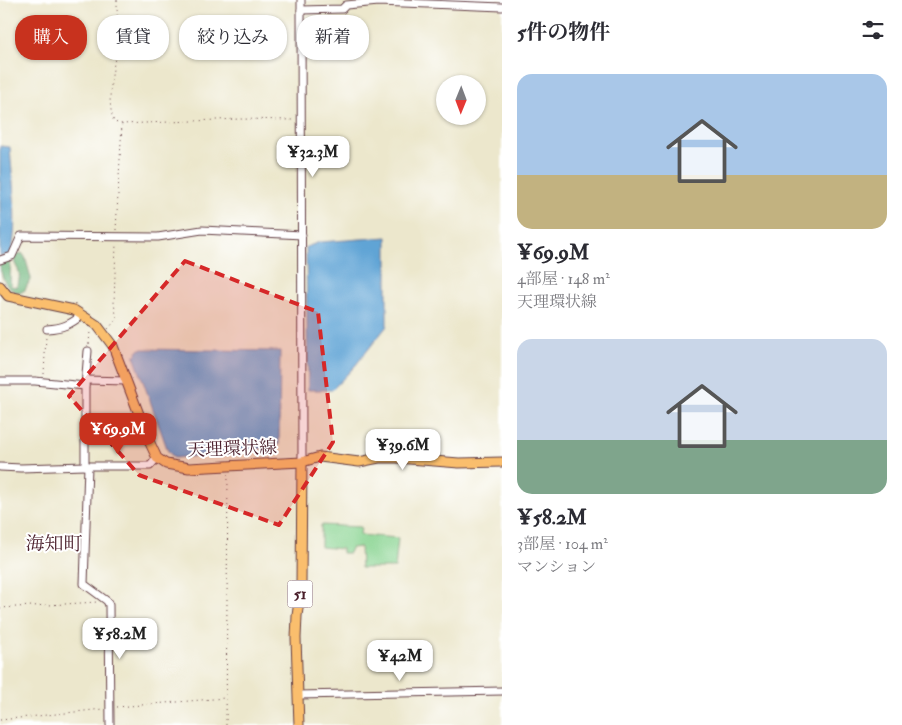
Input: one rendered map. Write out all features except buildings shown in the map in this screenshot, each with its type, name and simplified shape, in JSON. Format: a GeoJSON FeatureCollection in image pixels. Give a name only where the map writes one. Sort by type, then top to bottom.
{"type":"FeatureCollection","features":[{"type":"Feature","properties":{"kind":"main road"},"geometry":{"type":"LineString","coordinates":[[0,286],[8,296],[74,310],[104,333],[113,346],[157,458]]}},
{"type":"Feature","properties":{"kind":"main road"},"geometry":{"type":"LineString","coordinates":[[302,462],[320,457],[359,462],[388,458],[459,463],[502,462]]}},
{"type":"Feature","properties":{"kind":"main road","name":"天理環状線"},"geometry":{"type":"LineString","coordinates":[[157,458],[166,464],[182,467],[302,462],[301,585],[296,638],[299,725]]}},
{"type":"Feature","properties":{"kind":"street"},"geometry":{"type":"LineString","coordinates":[[301,0],[302,462]]}},
{"type":"Feature","properties":{"kind":"street"},"geometry":{"type":"LineString","coordinates":[[301,10],[342,9],[346,6],[379,2],[502,7]]}},
{"type":"Feature","properties":{"kind":"street"},"geometry":{"type":"LineString","coordinates":[[0,260],[12,256],[21,236],[158,237],[202,230],[302,235]]}},
{"type":"Feature","properties":{"kind":"street"},"geometry":{"type":"LineString","coordinates":[[47,329],[66,326],[86,318]]}},
{"type":"Feature","properties":{"kind":"street"},"geometry":{"type":"LineString","coordinates":[[88,351],[84,584],[107,601],[109,605],[110,725]]}},
{"type":"Feature","properties":{"kind":"street"},"geometry":{"type":"LineString","coordinates":[[0,381],[86,383],[126,381]]}},
{"type":"Feature","properties":{"kind":"street"},"geometry":{"type":"LineString","coordinates":[[0,467],[150,466],[157,458]]}},
{"type":"Feature","properties":{"kind":"street"},"geometry":{"type":"LineString","coordinates":[[298,695],[502,691]]}},
{"type":"Feature","properties":{"kind":"path"},"geometry":{"type":"LineString","coordinates":[[117,0],[117,41],[110,89],[110,110],[114,122],[122,124],[240,119],[302,121]]}},
{"type":"Feature","properties":{"kind":"path"},"geometry":{"type":"LineString","coordinates":[[86,318],[88,351]]}},
{"type":"Feature","properties":{"kind":"path"},"geometry":{"type":"LineString","coordinates":[[44,382],[47,329]]}},
{"type":"Feature","properties":{"kind":"path"},"geometry":{"type":"LineString","coordinates":[[226,725],[228,466]]}},
{"type":"Feature","properties":{"kind":"path"},"geometry":{"type":"LineString","coordinates":[[0,608],[107,601]]}},
{"type":"Feature","properties":{"kind":"path"},"geometry":{"type":"LineString","coordinates":[[0,720],[226,698]]}},
{"type":"Feature","properties":{"kind":"highlighted area"},"geometry":{"type":"Polygon","coordinates":[[[185,261],[318,312],[333,442],[279,525],[139,475],[69,396],[185,261]]]}},
{"type":"Feature","properties":{"kind":"green space"},"geometry":{"type":"Polygon","coordinates":[[[22,253],[31,278],[25,290],[20,293],[15,292],[5,282],[0,264],[4,260],[9,261],[11,286],[17,287],[19,272],[14,256],[22,253]]]}},
{"type":"Feature","properties":{"kind":"green space"},"geometry":{"type":"Polygon","coordinates":[[[321,525],[361,527],[360,535],[398,538],[395,568],[361,568],[360,546],[351,548],[349,553],[342,553],[342,549],[321,547],[321,525]]]}},
{"type":"Feature","properties":{"kind":"water"},"geometry":{"type":"Polygon","coordinates":[[[0,146],[10,147],[15,215],[11,255],[0,256],[0,146]]]}},
{"type":"Feature","properties":{"kind":"water"},"geometry":{"type":"Polygon","coordinates":[[[387,237],[387,326],[355,366],[332,390],[308,390],[306,247],[320,242],[387,237]]]}},
{"type":"Feature","properties":{"kind":"water"},"geometry":{"type":"Polygon","coordinates":[[[140,349],[280,351],[279,445],[237,453],[174,458],[168,451],[134,356],[140,349]]]}},
{"type":"Feature","properties":{"kind":"district","name":"海知町"},"geometry":{"type":"Point","coordinates":[54,544]}}]}
